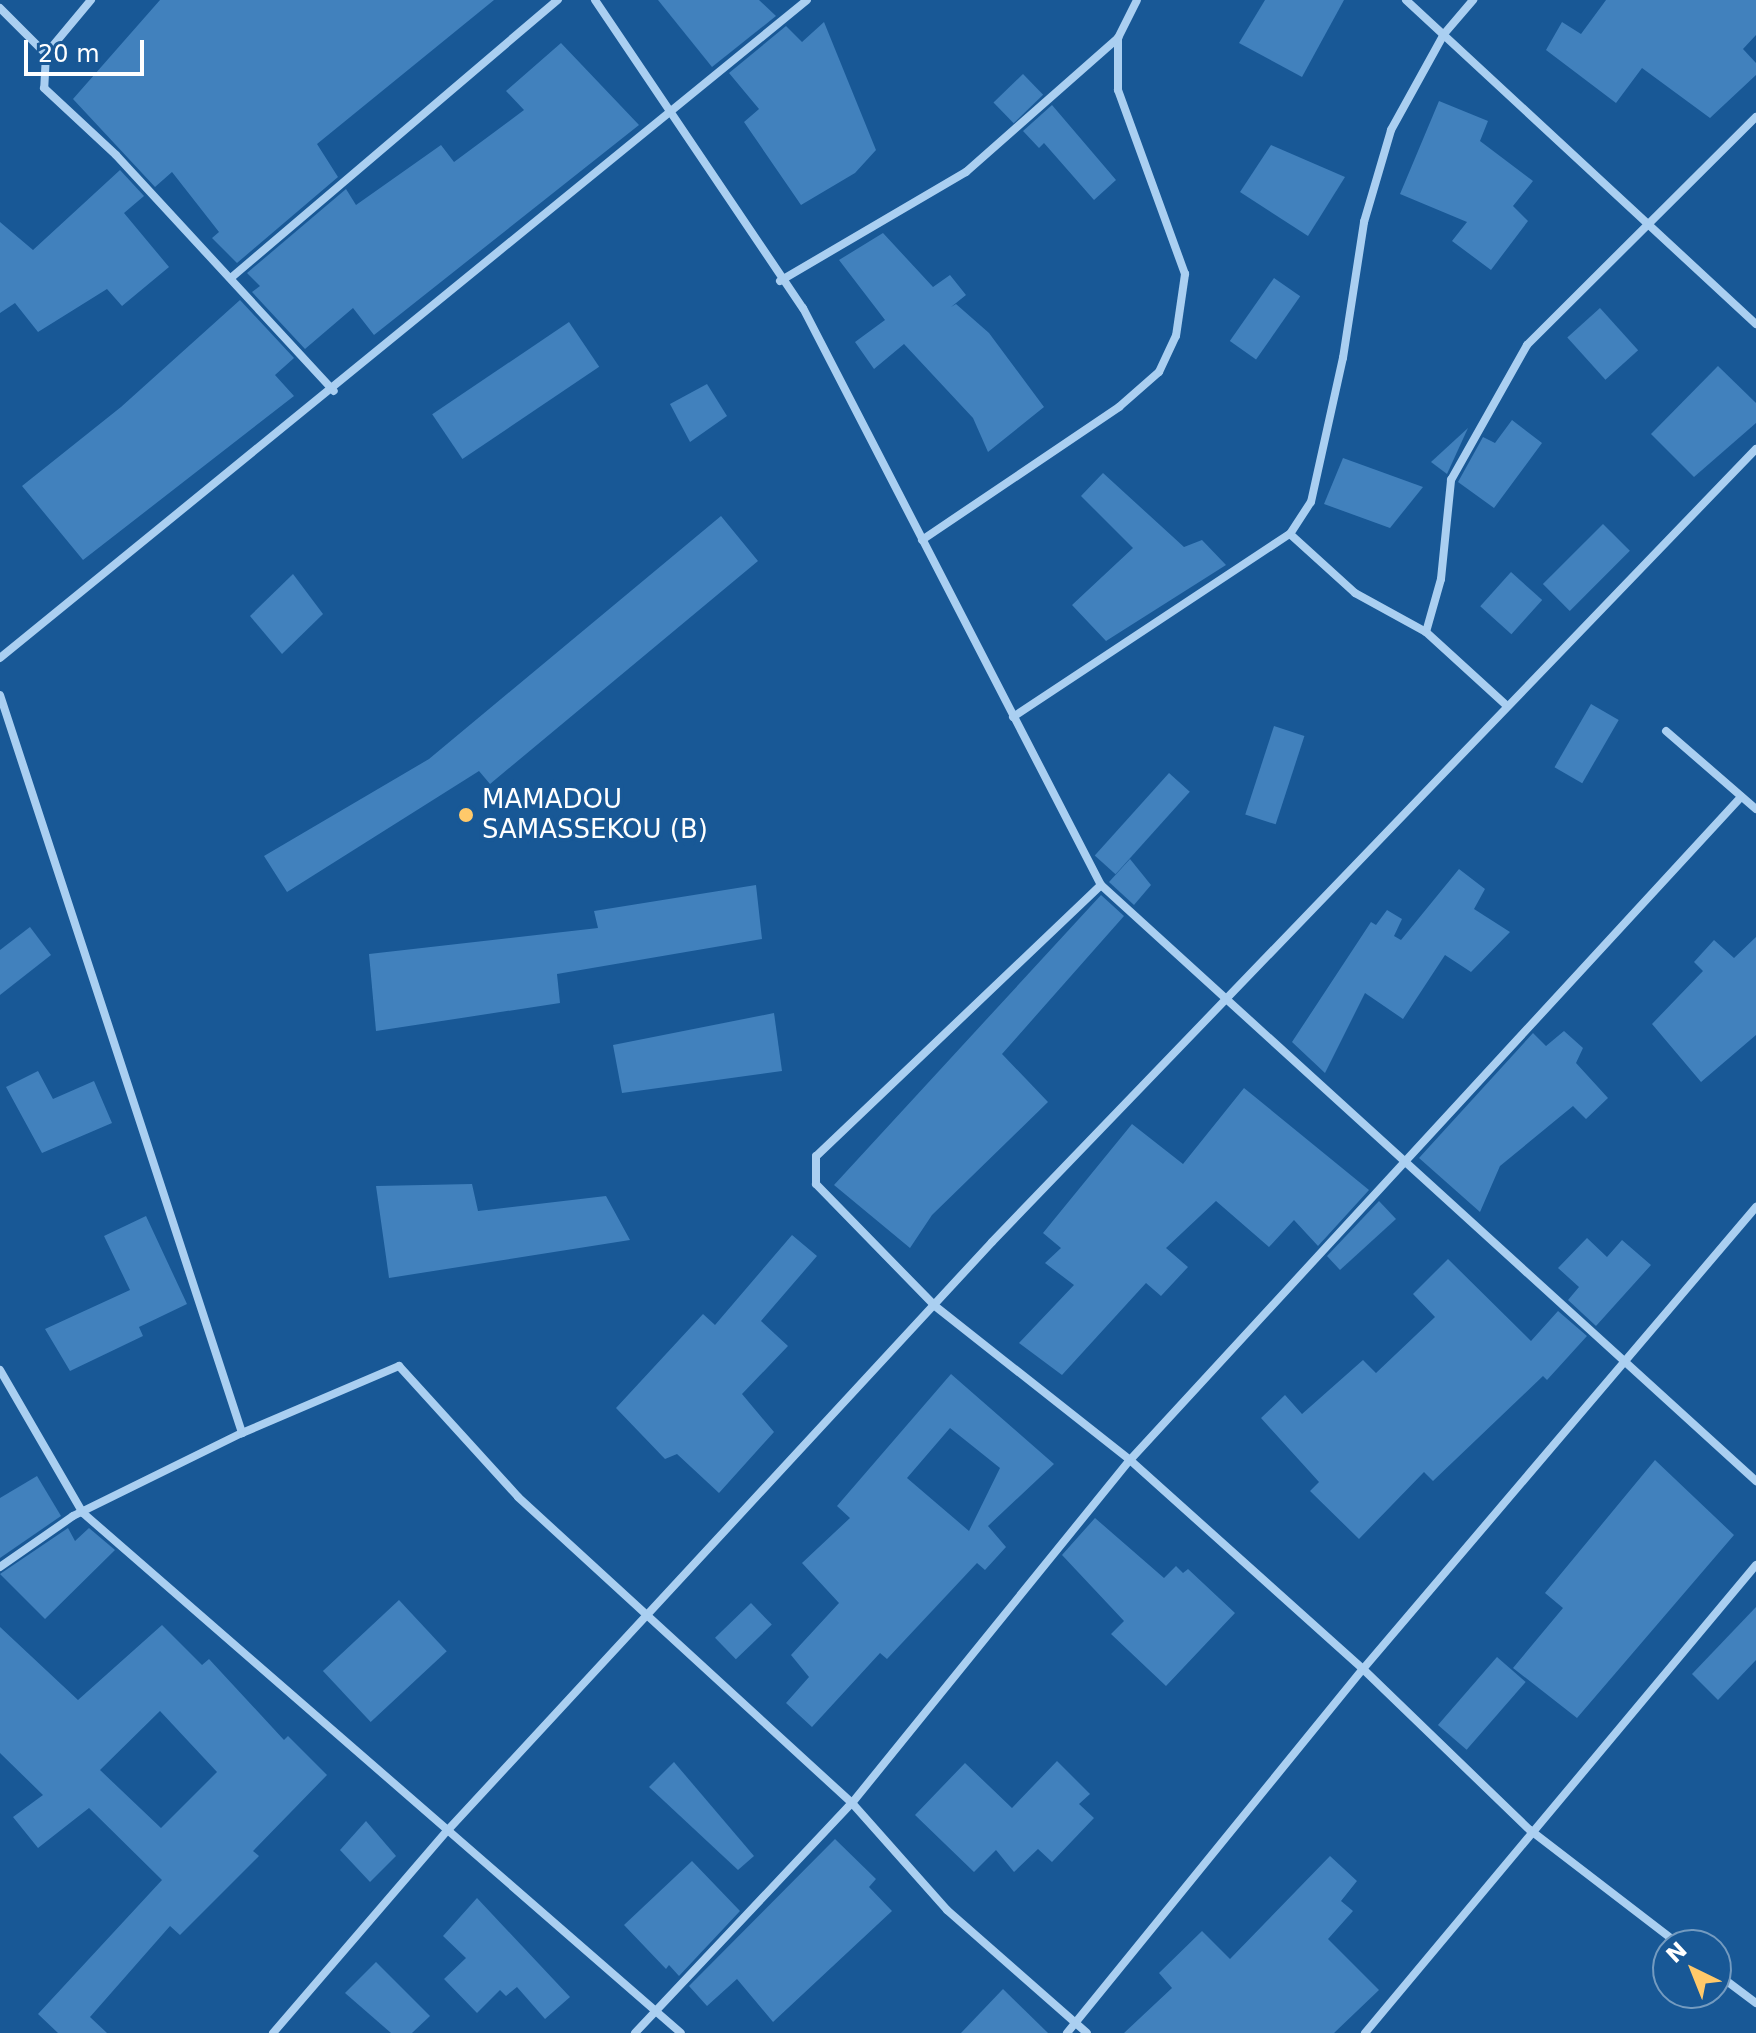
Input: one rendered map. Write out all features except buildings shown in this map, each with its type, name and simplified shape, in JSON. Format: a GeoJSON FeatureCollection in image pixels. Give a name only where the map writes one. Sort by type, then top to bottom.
{"type":"FeatureCollection","features":[{"type":"Feature","properties":{"kind":"street"},"geometry":{"type":"LineString","coordinates":[[91,0],[46,54],[44,88],[232,277],[334,391]]}},
{"type":"Feature","properties":{"kind":"street"},"geometry":{"type":"LineString","coordinates":[[232,277],[558,0]]}},
{"type":"Feature","properties":{"kind":"street"},"geometry":{"type":"LineString","coordinates":[[595,0],[671,109],[780,281],[803,308],[1101,885],[1756,1481]]}},
{"type":"Feature","properties":{"kind":"street"},"geometry":{"type":"LineString","coordinates":[[0,658],[334,391],[671,109],[807,0]]}},
{"type":"Feature","properties":{"kind":"street"},"geometry":{"type":"LineString","coordinates":[[780,281],[966,172],[1118,38],[1137,0]]}},
{"type":"Feature","properties":{"kind":"street"},"geometry":{"type":"LineString","coordinates":[[1406,0],[1756,324]]}},
{"type":"Feature","properties":{"kind":"street"},"geometry":{"type":"LineString","coordinates":[[1013,717],[1290,534],[1311,502],[1343,358],[1364,222],[1391,130],[1444,34],[1473,0]]}},
{"type":"Feature","properties":{"kind":"street"},"geometry":{"type":"LineString","coordinates":[[0,8],[46,54]]}},
{"type":"Feature","properties":{"kind":"street"},"geometry":{"type":"LineString","coordinates":[[922,540],[1119,407],[1159,372],[1176,336],[1185,274],[1118,90],[1118,38]]}},
{"type":"Feature","properties":{"kind":"street"},"geometry":{"type":"LineString","coordinates":[[1426,632],[1441,579],[1451,480],[1527,345],[1647,221],[1756,117]]}},
{"type":"Feature","properties":{"kind":"street"},"geometry":{"type":"LineString","coordinates":[[273,2033],[447,1831],[935,1306],[1224,999],[1756,449]]}},
{"type":"Feature","properties":{"kind":"street"},"geometry":{"type":"LineString","coordinates":[[1290,534],[1355,593],[1426,632],[1506,705]]}},
{"type":"Feature","properties":{"kind":"street"},"geometry":{"type":"LineString","coordinates":[[0,695],[242,1433]]}},
{"type":"Feature","properties":{"kind":"street"},"geometry":{"type":"LineString","coordinates":[[1666,731],[1756,809]]}},
{"type":"Feature","properties":{"kind":"street"},"geometry":{"type":"LineString","coordinates":[[635,2033],[852,1803],[1130,1460],[1741,797]]}},
{"type":"Feature","properties":{"kind":"street"},"geometry":{"type":"LineString","coordinates":[[1101,885],[816,1156],[816,1184],[935,1306],[1130,1460],[1363,1669],[1530,1830],[1659,1929]]}},
{"type":"Feature","properties":{"kind":"street"},"geometry":{"type":"LineString","coordinates":[[1067,2033],[1363,1669],[1756,1207]]}},
{"type":"Feature","properties":{"kind":"street"},"geometry":{"type":"LineString","coordinates":[[0,1567],[83,1513],[242,1433],[399,1366],[518,1497],[649,1612],[852,1803],[947,1910],[1087,2033]]}},
{"type":"Feature","properties":{"kind":"street"},"geometry":{"type":"LineString","coordinates":[[0,1370],[83,1513],[681,2033]]}},
{"type":"Feature","properties":{"kind":"street"},"geometry":{"type":"LineString","coordinates":[[1365,2033],[1530,1830],[1756,1565]]}},
{"type":"Feature","properties":{"kind":"street"},"geometry":{"type":"LineString","coordinates":[[1732,1985],[1756,2003]]}},
{"type":"Feature","properties":{"kind":"place","name":"MAMADOU SAMASSEKOU (B)"},"geometry":{"type":"Point","coordinates":[466,815]}}]}
